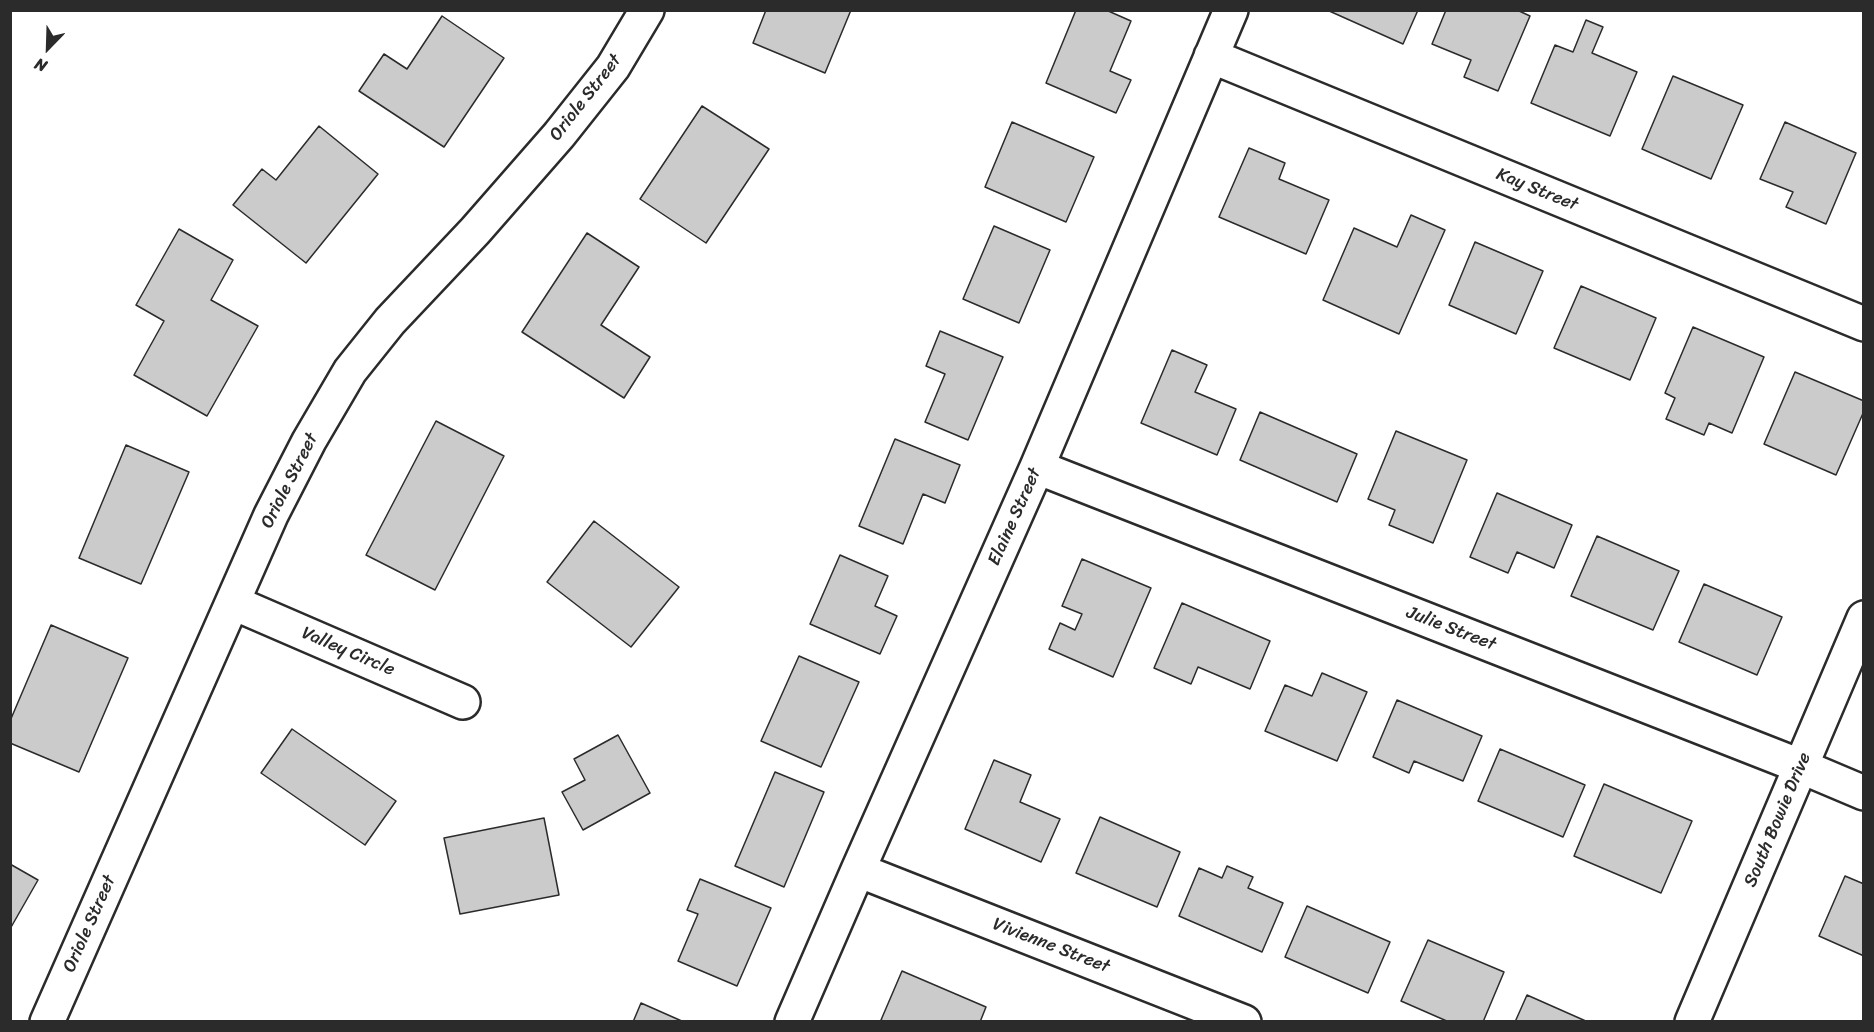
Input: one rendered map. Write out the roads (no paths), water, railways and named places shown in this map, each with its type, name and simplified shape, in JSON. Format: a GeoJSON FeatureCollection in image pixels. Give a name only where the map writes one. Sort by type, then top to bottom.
{"type":"FeatureCollection","features":[{"type":"Feature","properties":{"kind":"street","name":"Oriole Street"},"geometry":{"type":"LineString","coordinates":[[47,1022],[271,515],[309,441],[350,371],[390,321],[475,231],[559,135],[613,67],[647,10]]}},
{"type":"Feature","properties":{"kind":"street","name":"Elaine Street"},"geometry":{"type":"LineString","coordinates":[[792,1022],[1037,466],[1231,10]]}},
{"type":"Feature","properties":{"kind":"street","name":"Kay Street"},"geometry":{"type":"LineString","coordinates":[[1211,56],[1863,324]]}},
{"type":"Feature","properties":{"kind":"street","name":"Julie Street"},"geometry":{"type":"LineString","coordinates":[[1037,466],[1800,766],[1863,793]]}},
{"type":"Feature","properties":{"kind":"street","name":"Valley Circle"},"geometry":{"type":"LineString","coordinates":[[234,603],[463,702]]}},
{"type":"Feature","properties":{"kind":"street","name":"South Bowie Drive"},"geometry":{"type":"LineString","coordinates":[[1692,1022],[1863,618]]}},
{"type":"Feature","properties":{"kind":"street","name":"Vivienne Street"},"geometry":{"type":"LineString","coordinates":[[858,870],[1244,1022]]}}]}
